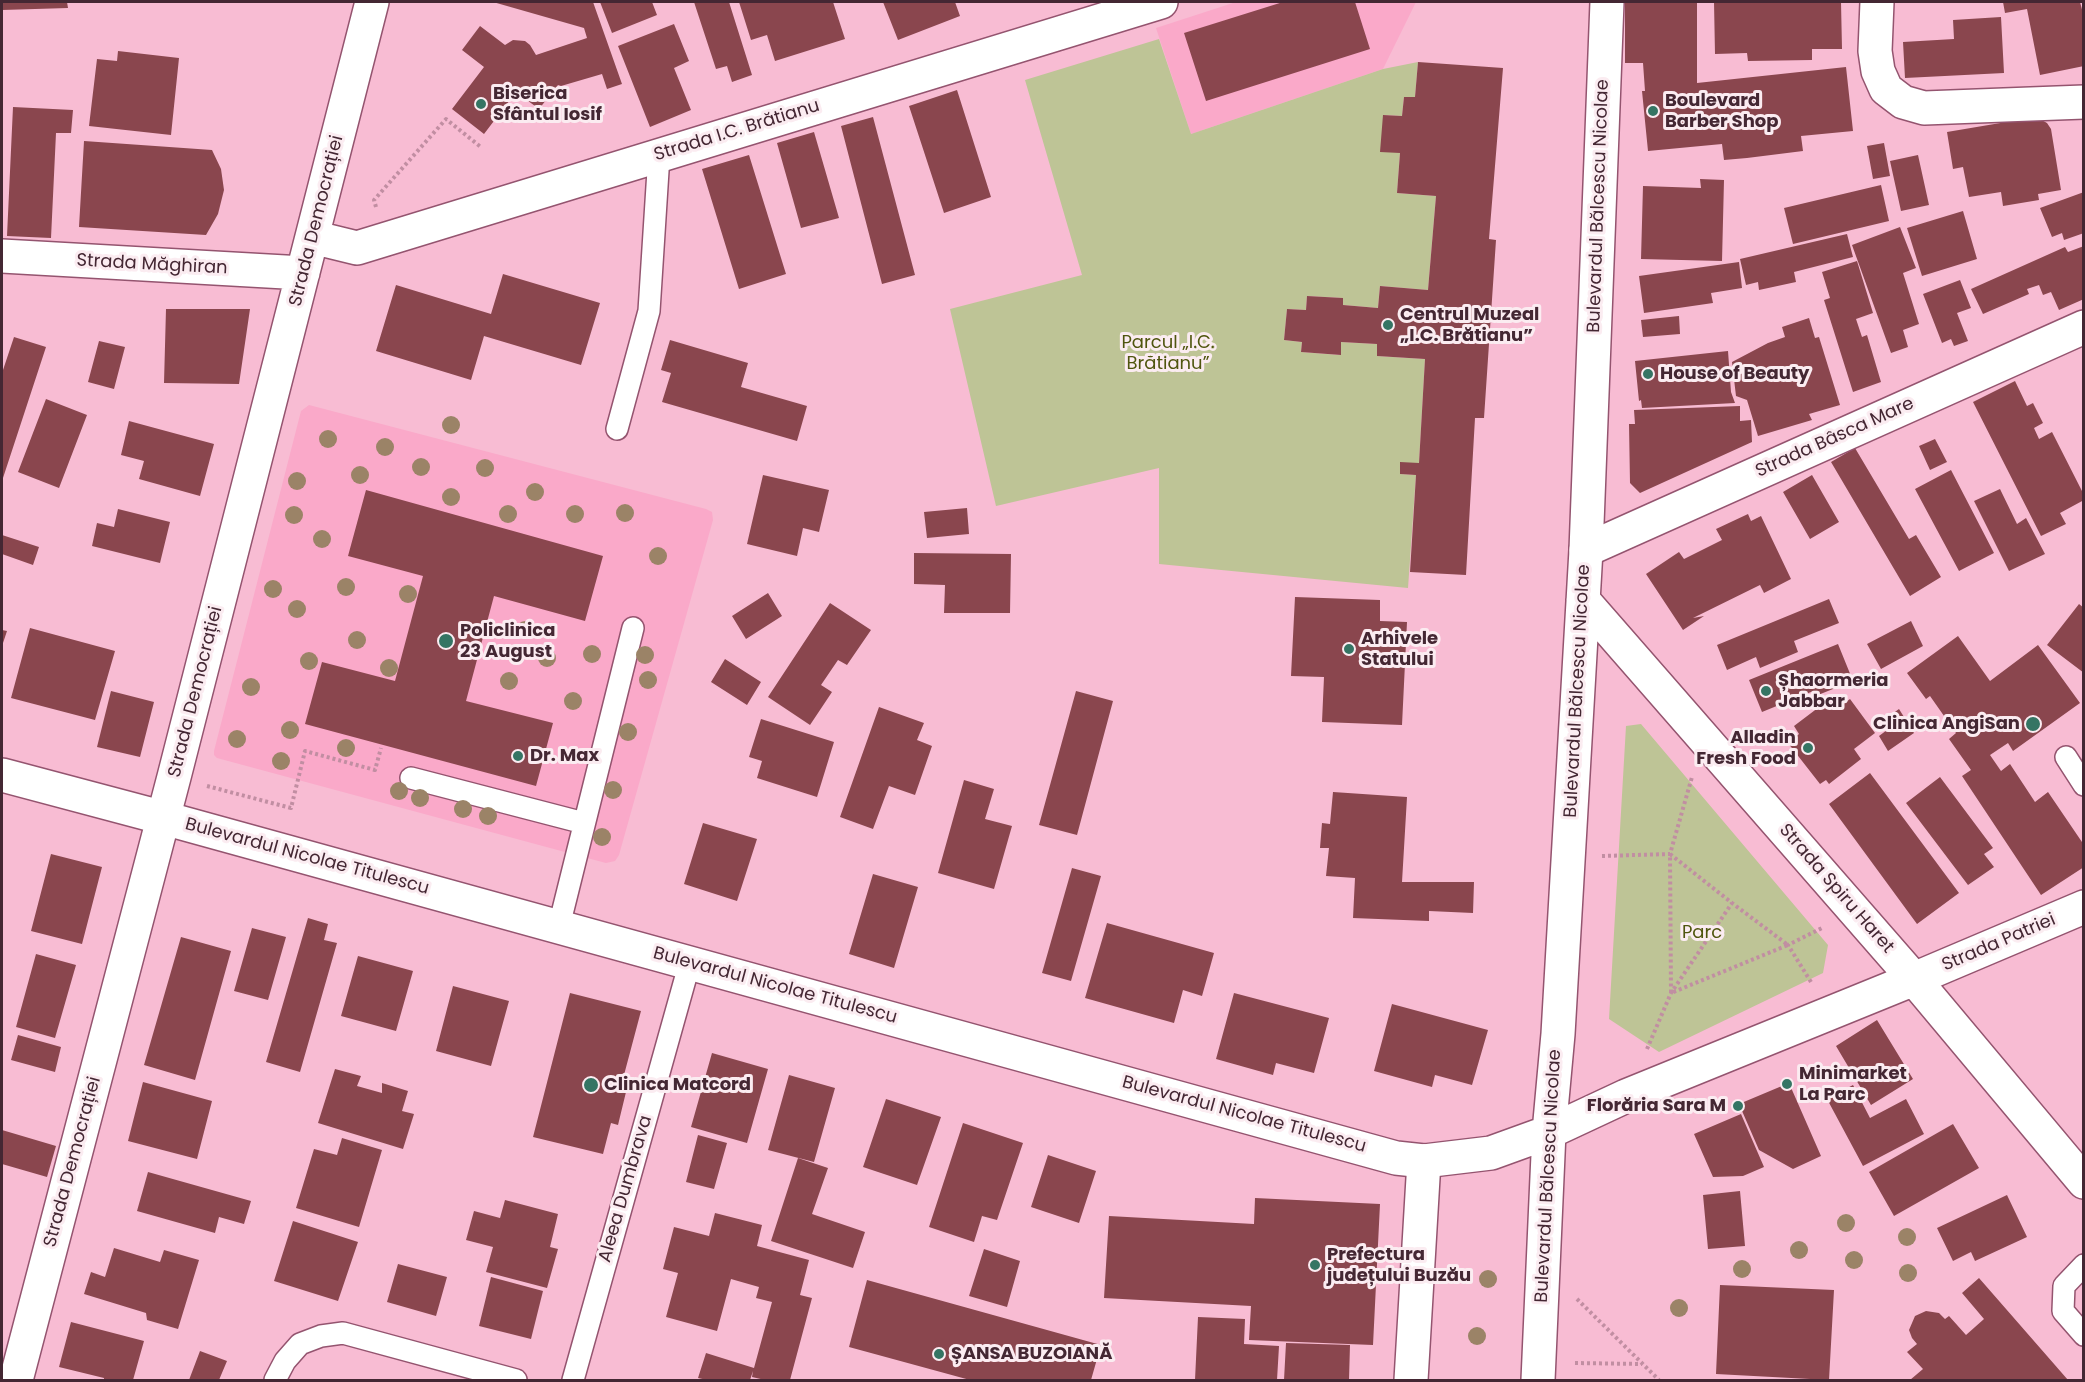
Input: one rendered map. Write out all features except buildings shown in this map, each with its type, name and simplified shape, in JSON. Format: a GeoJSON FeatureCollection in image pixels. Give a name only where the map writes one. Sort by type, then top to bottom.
{"type":"FeatureCollection","features":[{"type":"Feature","properties":{"kind":"street","name":"Strada Democrației"},"geometry":{"type":"LineString","coordinates":[[16,1380],[164,818],[372,2]]}},
{"type":"Feature","properties":{"kind":"street","name":"Strada I.C. Brătianu"},"geometry":{"type":"LineString","coordinates":[[312,237],[357,248],[1161,2]]}},
{"type":"Feature","properties":{"kind":"street","name":"Bulevardul Bălcescu Nicolae"},"geometry":{"type":"LineString","coordinates":[[1539,1371],[1549,1132],[1558,1034],[1586,550],[1607,2]]}},
{"type":"Feature","properties":{"kind":"street"},"geometry":{"type":"LineString","coordinates":[[1877,2],[1875,51],[1878,70],[1886,89],[1903,102],[1924,108],[2084,102]]}},
{"type":"Feature","properties":{"kind":"street","name":"Strada Măghiran"},"geometry":{"type":"LineString","coordinates":[[2,256],[303,273]]}},
{"type":"Feature","properties":{"kind":"street","name":"Strada Bâsca Mare"},"geometry":{"type":"LineString","coordinates":[[1586,550],[2084,327]]}},
{"type":"Feature","properties":{"kind":"street","name":"Strada Spiru Haret"},"geometry":{"type":"LineString","coordinates":[[1583,600],[1914,979],[2084,1182]]}},
{"type":"Feature","properties":{"kind":"street","name":"Bulevardul Nicolae Titulescu"},"geometry":{"type":"LineString","coordinates":[[2,775],[559,926],[1396,1158],[1424,1161],[1491,1154],[1549,1132],[1626,1096],[1830,1013]]}},
{"type":"Feature","properties":{"kind":"street","name":"Strada Patriei"},"geometry":{"type":"LineString","coordinates":[[1830,1013],[2084,907]]}},
{"type":"Feature","properties":{"kind":"street"},"geometry":{"type":"LineString","coordinates":[[1412,1380],[1424,1161]]}},
{"type":"Feature","properties":{"kind":"lane"},"geometry":{"type":"LineString","coordinates":[[617,429],[649,311],[659,155]]}},
{"type":"Feature","properties":{"kind":"lane"},"geometry":{"type":"LineString","coordinates":[[559,926],[633,628]]}},
{"type":"Feature","properties":{"kind":"lane"},"geometry":{"type":"LineString","coordinates":[[2066,757],[2084,785]]}},
{"type":"Feature","properties":{"kind":"lane"},"geometry":{"type":"LineString","coordinates":[[411,778],[584,823]]}},
{"type":"Feature","properties":{"kind":"lane","name":"Aleea Dumbrava"},"geometry":{"type":"LineString","coordinates":[[573,1380],[690,962]]}},
{"type":"Feature","properties":{"kind":"lane"},"geometry":{"type":"LineString","coordinates":[[2084,1265],[2064,1286],[2063,1311],[2084,1335]]}},
{"type":"Feature","properties":{"kind":"lane"},"geometry":{"type":"LineString","coordinates":[[275,1380],[285,1361],[300,1344],[321,1336],[343,1333],[516,1380]]}},
{"type":"Feature","properties":{"kind":"path"},"geometry":{"type":"LineString","coordinates":[[374,200],[446,119],[482,148]]}},
{"type":"Feature","properties":{"kind":"path"},"geometry":{"type":"LineString","coordinates":[[1671,993],[1670,854],[1703,737]]}},
{"type":"Feature","properties":{"kind":"path"},"geometry":{"type":"LineString","coordinates":[[174,777],[291,808],[305,751],[375,770],[381,748]]}},
{"type":"Feature","properties":{"kind":"path"},"geometry":{"type":"LineString","coordinates":[[1568,857],[1670,854],[1788,945],[1830,1013]]}},
{"type":"Feature","properties":{"kind":"path"},"geometry":{"type":"LineString","coordinates":[[1626,1096],[1671,993],[1732,903]]}},
{"type":"Feature","properties":{"kind":"path"},"geometry":{"type":"LineString","coordinates":[[1671,993],[1788,945],[1855,911]]}},
{"type":"Feature","properties":{"kind":"path"},"geometry":{"type":"LineString","coordinates":[[1544,1266],[1659,1380]]}},
{"type":"Feature","properties":{"kind":"path"},"geometry":{"type":"LineString","coordinates":[[1539,1371],[1643,1364]]}},
{"type":"Feature","properties":{"kind":"shaded area"},"geometry":{"type":"Polygon","coordinates":[[[1236,2],[1416,2],[1383,69],[1191,134],[1156,28],[1236,2]]]}},
{"type":"Feature","properties":{"kind":"shaded area"},"geometry":{"type":"Polygon","coordinates":[[[309,405],[712,512],[713,520],[619,855],[615,861],[606,863],[217,758],[214,755],[301,411],[309,405]]]}},
{"type":"Feature","properties":{"kind":"green space","name":"Parcul „I.C. Brătianu”"},"geometry":{"type":"Polygon","coordinates":[[[1159,39],[1191,134],[1383,69],[1418,62],[1415,97],[1404,97],[1402,116],[1383,115],[1400,153],[1397,193],[1436,196],[1428,290],[1380,286],[1378,308],[1343,305],[1343,298],[1307,296],[1306,310],[1287,309],[1284,340],[1302,342],[1301,352],[1340,355],[1341,342],[1377,344],[1377,356],[1425,359],[1419,463],[1400,463],[1400,474],[1416,475],[1408,588],[1159,564],[1159,468],[996,506],[950,309],[1082,275],[1025,80],[1159,39]]]}},
{"type":"Feature","properties":{"kind":"green space","name":"Parc"},"geometry":{"type":"Polygon","coordinates":[[[1641,724],[1828,945],[1823,973],[1659,1052],[1609,1019],[1626,726],[1641,724]]]}},
{"type":"Feature","properties":{"kind":"place","name":"Biserica Sfântul Iosif"},"geometry":{"type":"Point","coordinates":[481,104]}},
{"type":"Feature","properties":{"kind":"place","name":"Boulevard Barber Shop"},"geometry":{"type":"Point","coordinates":[1653,111]}},
{"type":"Feature","properties":{"kind":"place","name":"Centrul Muzeal „I.C. Brătianu”"},"geometry":{"type":"Point","coordinates":[1388,325]}},
{"type":"Feature","properties":{"kind":"place","name":"House of Beauty"},"geometry":{"type":"Point","coordinates":[1648,374]}},
{"type":"Feature","properties":{"kind":"place","name":"Policlinica 23 August"},"geometry":{"type":"Point","coordinates":[446,641]}},
{"type":"Feature","properties":{"kind":"place","name":"Arhivele Statului"},"geometry":{"type":"Point","coordinates":[1349,649]}},
{"type":"Feature","properties":{"kind":"place","name":"Șhaormeria Jabbar"},"geometry":{"type":"Point","coordinates":[1766,691]}},
{"type":"Feature","properties":{"kind":"place","name":"Clinica AngiSan"},"geometry":{"type":"Point","coordinates":[2033,724]}},
{"type":"Feature","properties":{"kind":"place","name":"Alladin Fresh Food"},"geometry":{"type":"Point","coordinates":[1808,748]}},
{"type":"Feature","properties":{"kind":"place","name":"Dr. Max"},"geometry":{"type":"Point","coordinates":[518,756]}},
{"type":"Feature","properties":{"kind":"place","name":"Minimarket La Parc"},"geometry":{"type":"Point","coordinates":[1787,1084]}},
{"type":"Feature","properties":{"kind":"place","name":"Clinica Matcord"},"geometry":{"type":"Point","coordinates":[591,1085]}},
{"type":"Feature","properties":{"kind":"place","name":"Florăria Sara M"},"geometry":{"type":"Point","coordinates":[1738,1106]}},
{"type":"Feature","properties":{"kind":"place","name":"Prefectura județului Buzău"},"geometry":{"type":"Point","coordinates":[1315,1265]}},
{"type":"Feature","properties":{"kind":"place","name":"ȘANSA BUZOIANĂ"},"geometry":{"type":"Point","coordinates":[939,1354]}}]}
